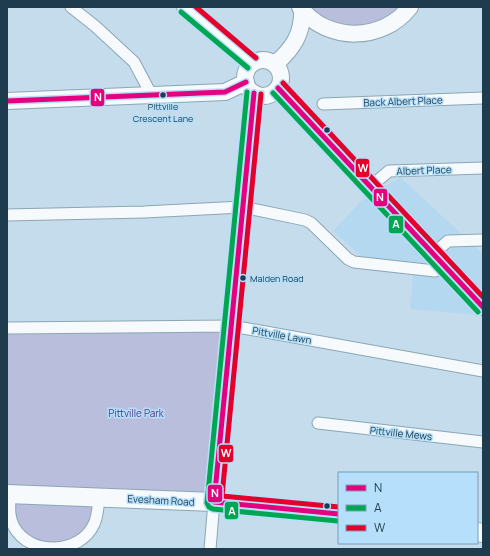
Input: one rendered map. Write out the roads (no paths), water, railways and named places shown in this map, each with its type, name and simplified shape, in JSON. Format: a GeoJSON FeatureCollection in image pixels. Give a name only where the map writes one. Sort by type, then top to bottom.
{"type":"FeatureCollection","features":[{"type":"Feature","properties":{"kind":"main road","name":"Evesham Road"},"geometry":{"type":"LineString","coordinates":[[9,494],[214,502],[338,514]]}},
{"type":"Feature","properties":{"kind":"street"},"geometry":{"type":"LineString","coordinates":[[71,7],[95,26],[134,62],[151,94]]}},
{"type":"Feature","properties":{"kind":"street"},"geometry":{"type":"LineString","coordinates":[[185,7],[252,63]]}},
{"type":"Feature","properties":{"kind":"street"},"geometry":{"type":"LineString","coordinates":[[301,8],[311,18],[330,30],[351,34],[372,32],[391,24],[400,18],[410,7]]}},
{"type":"Feature","properties":{"kind":"street"},"geometry":{"type":"LineString","coordinates":[[276,64],[287,54],[299,34],[303,21],[301,8]]}},
{"type":"Feature","properties":{"kind":"street"},"geometry":{"type":"LineString","coordinates":[[299,34],[321,25]]}},
{"type":"Feature","properties":{"kind":"street"},"geometry":{"type":"LineString","coordinates":[[7,101],[225,92],[250,88],[264,96],[274,92],[278,88],[281,83],[281,73],[276,64],[264,60],[258,60],[252,63],[246,72],[250,88],[242,207],[210,549]]}},
{"type":"Feature","properties":{"kind":"street"},"geometry":{"type":"LineString","coordinates":[[278,88],[483,307]]}},
{"type":"Feature","properties":{"kind":"street","name":"Back Albert Place"},"geometry":{"type":"LineString","coordinates":[[323,104],[483,98]]}},
{"type":"Feature","properties":{"kind":"street","name":"Albert Place"},"geometry":{"type":"LineString","coordinates":[[370,187],[388,171],[483,168]]}},
{"type":"Feature","properties":{"kind":"street"},"geometry":{"type":"LineString","coordinates":[[7,215],[144,212],[242,207],[305,220],[311,223],[351,261],[435,271],[438,259],[448,241],[483,240]]}},
{"type":"Feature","properties":{"kind":"street","name":"Pittville Lawn"},"geometry":{"type":"LineString","coordinates":[[7,328],[232,326],[483,371]]}},
{"type":"Feature","properties":{"kind":"street","name":"Pittville Mews"},"geometry":{"type":"LineString","coordinates":[[318,423],[483,442]]}},
{"type":"Feature","properties":{"kind":"street"},"geometry":{"type":"LineString","coordinates":[[9,494],[10,515],[13,527],[30,543],[43,548],[66,546],[89,533],[95,522],[99,497]]}},
{"type":"Feature","properties":{"kind":"place","name":"Pittville Crescent Lane"},"geometry":{"type":"Point","coordinates":[163,95]}},
{"type":"Feature","properties":{"kind":"place","name":"Malden Road"},"geometry":{"type":"Point","coordinates":[243,278]}},
{"type":"Feature","properties":{"kind":"park label","name":"Pittville Park"},"geometry":{"type":"Point","coordinates":[136,413]}}]}
